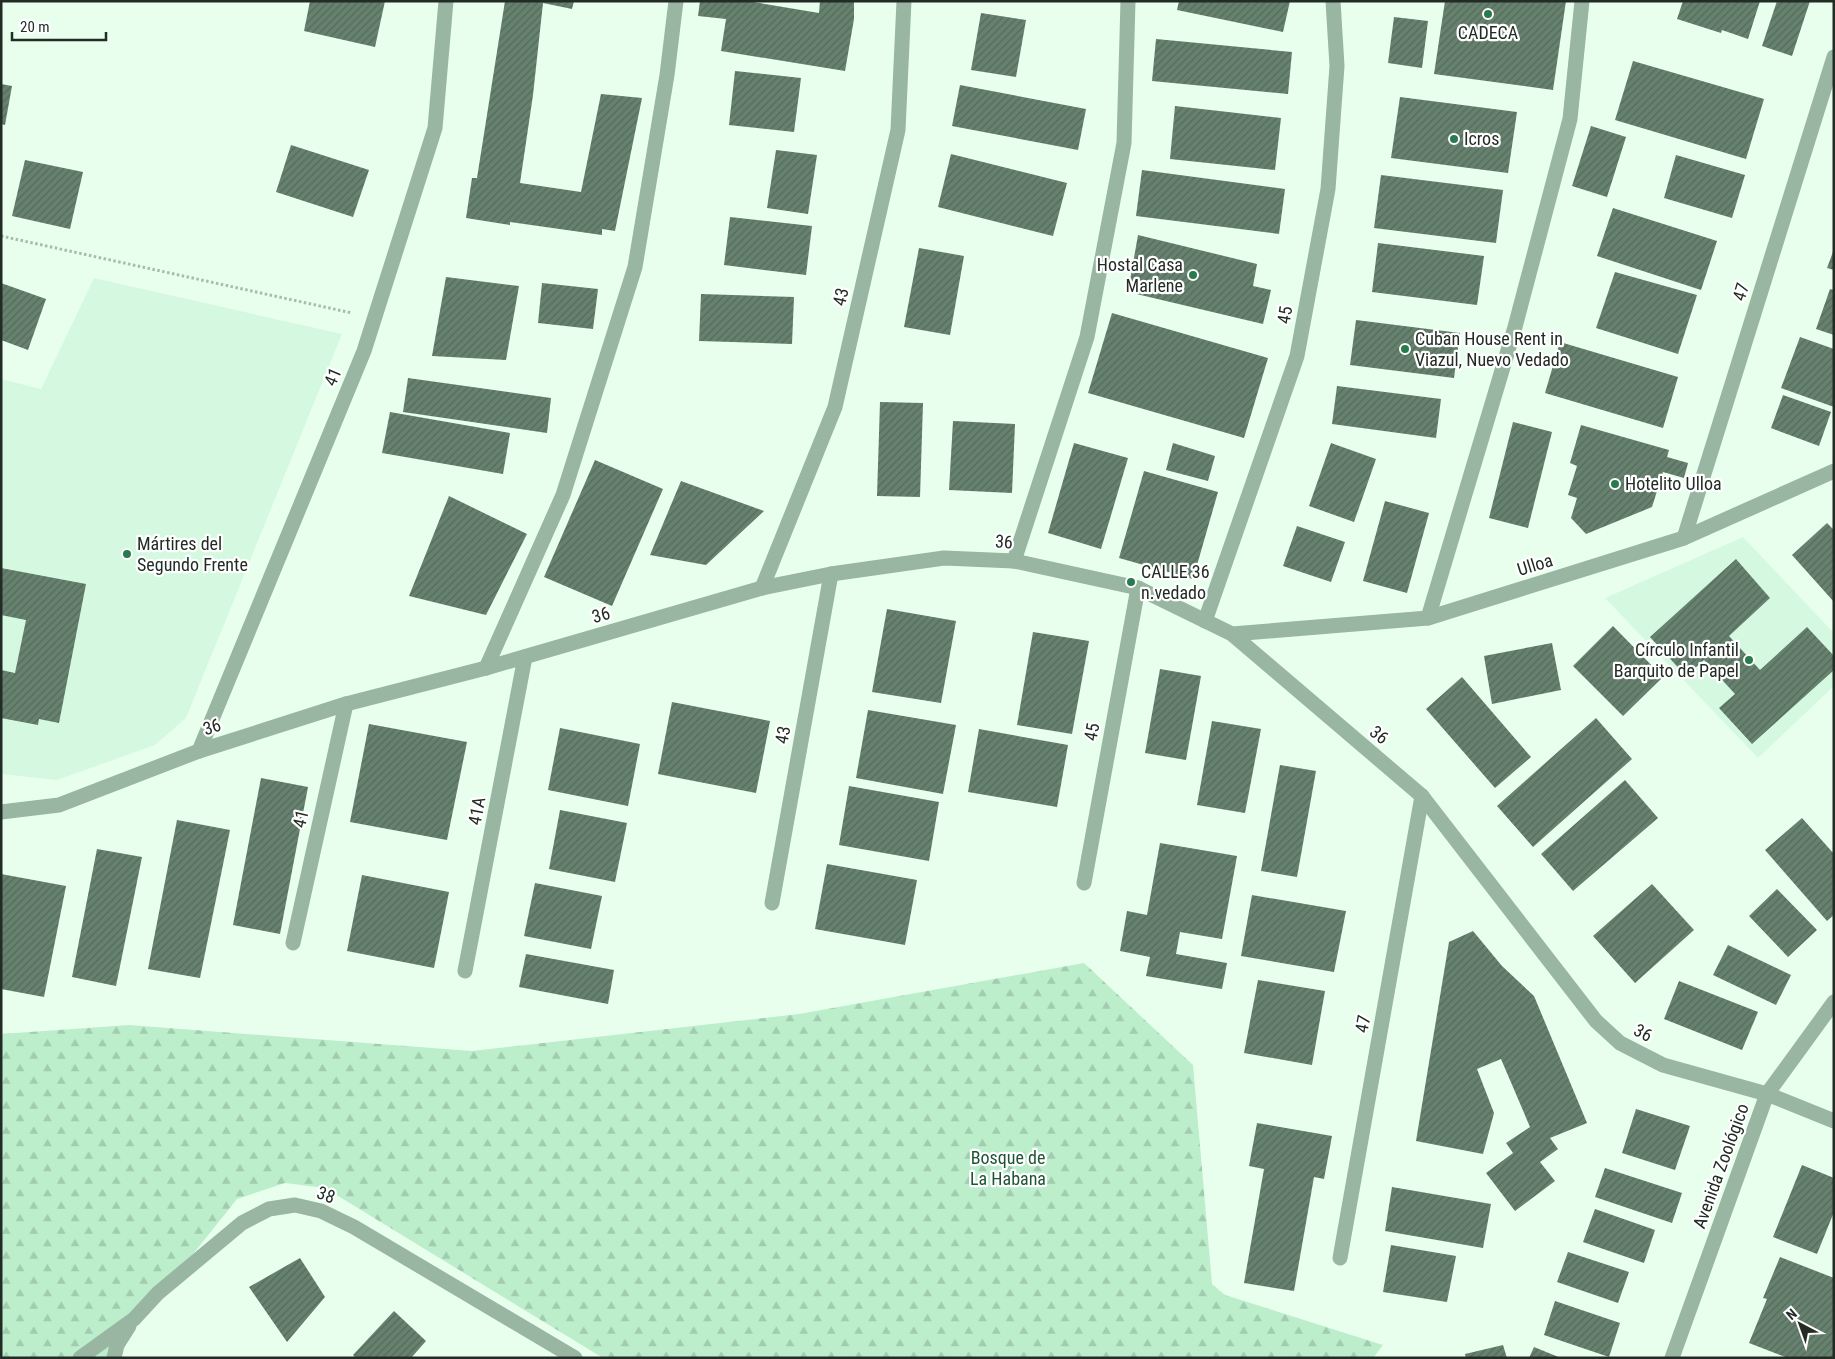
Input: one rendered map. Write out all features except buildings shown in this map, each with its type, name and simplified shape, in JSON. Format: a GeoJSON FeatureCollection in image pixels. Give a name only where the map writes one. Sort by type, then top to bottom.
{"type":"FeatureCollection","features":[{"type":"Feature","properties":{"kind":"street","name":"41"},"geometry":{"type":"LineString","coordinates":[[199,751],[364,351],[435,128],[446,1]]}},
{"type":"Feature","properties":{"kind":"street"},"geometry":{"type":"LineString","coordinates":[[486,668],[563,494],[635,266],[667,75],[676,1]]}},
{"type":"Feature","properties":{"kind":"street","name":"43"},"geometry":{"type":"LineString","coordinates":[[762,588],[835,407],[898,130],[904,1]]}},
{"type":"Feature","properties":{"kind":"street"},"geometry":{"type":"LineString","coordinates":[[1014,561],[1087,337],[1124,143],[1128,1]]}},
{"type":"Feature","properties":{"kind":"street","name":"45"},"geometry":{"type":"LineString","coordinates":[[1205,621],[1297,356],[1328,189],[1337,66],[1333,1]]}},
{"type":"Feature","properties":{"kind":"street"},"geometry":{"type":"LineString","coordinates":[[1428,618],[1515,327],[1570,119],[1582,1]]}},
{"type":"Feature","properties":{"kind":"street","name":"47"},"geometry":{"type":"LineString","coordinates":[[1684,538],[1834,57]]}},
{"type":"Feature","properties":{"kind":"street","name":"Ulloa"},"geometry":{"type":"LineString","coordinates":[[1232,634],[1428,618],[1684,538],[1834,471]]}},
{"type":"Feature","properties":{"kind":"street","name":"36"},"geometry":{"type":"LineString","coordinates":[[1,812],[59,804],[199,751],[346,704],[486,668],[762,588],[831,574],[944,558],[1014,561],[1138,588],[1232,634],[1422,796],[1596,1021],[1620,1043],[1663,1065],[1767,1094],[1834,1120]]}},
{"type":"Feature","properties":{"kind":"street","name":"43"},"geometry":{"type":"LineString","coordinates":[[772,902],[831,574]]}},
{"type":"Feature","properties":{"kind":"street","name":"45"},"geometry":{"type":"LineString","coordinates":[[1084,883],[1138,588]]}},
{"type":"Feature","properties":{"kind":"street","name":"41A"},"geometry":{"type":"LineString","coordinates":[[465,971],[525,657]]}},
{"type":"Feature","properties":{"kind":"street","name":"41"},"geometry":{"type":"LineString","coordinates":[[293,943],[346,704]]}},
{"type":"Feature","properties":{"kind":"street","name":"47"},"geometry":{"type":"LineString","coordinates":[[1340,1258],[1422,796]]}},
{"type":"Feature","properties":{"kind":"street","name":"Avenida Zoológico"},"geometry":{"type":"LineString","coordinates":[[1672,1358],[1767,1094],[1834,1002]]}},
{"type":"Feature","properties":{"kind":"street","name":"38"},"geometry":{"type":"LineString","coordinates":[[80,1358],[134,1318],[158,1293],[242,1223],[269,1209],[295,1205],[321,1211],[354,1227],[575,1358]]}},
{"type":"Feature","properties":{"kind":"street"},"geometry":{"type":"LineString","coordinates":[[114,1358],[117,1345],[134,1318]]}},
{"type":"Feature","properties":{"kind":"path"},"geometry":{"type":"LineString","coordinates":[[1,236],[374,318]]}},
{"type":"Feature","properties":{"kind":"shaded area","name":"Mártires del Segundo Frente"},"geometry":{"type":"Polygon","coordinates":[[[94,278],[342,334],[186,718],[155,745],[57,780],[1,774],[1,379],[41,389],[94,278]]]}},
{"type":"Feature","properties":{"kind":"shaded area","name":"Círculo Infantil Barquito de Papel"},"geometry":{"type":"Polygon","coordinates":[[[1743,537],[1834,633],[1834,686],[1758,758],[1605,598],[1743,537]]]}},
{"type":"Feature","properties":{"kind":"green space","name":"Bosque de La Habana"},"geometry":{"type":"Polygon","coordinates":[[[1084,963],[1193,1065],[1212,1284],[1225,1295],[1383,1345],[1373,1358],[603,1358],[325,1188],[285,1183],[237,1199],[110,1358],[1,1358],[1,1034],[129,1025],[472,1051],[799,1014],[1084,963]]]}},
{"type":"Feature","properties":{"kind":"place","name":"CADECA"},"geometry":{"type":"Point","coordinates":[1488,14]}},
{"type":"Feature","properties":{"kind":"place","name":"Icros"},"geometry":{"type":"Point","coordinates":[1454,139]}},
{"type":"Feature","properties":{"kind":"place","name":"Hostal Casa Marlene"},"geometry":{"type":"Point","coordinates":[1193,275]}},
{"type":"Feature","properties":{"kind":"place","name":"Cuban House Rent in Viazul, Nuevo Vedado"},"geometry":{"type":"Point","coordinates":[1405,349]}},
{"type":"Feature","properties":{"kind":"place","name":"Hotelito Ulloa"},"geometry":{"type":"Point","coordinates":[1615,484]}},
{"type":"Feature","properties":{"kind":"place","name":"Mártires del Segundo Frente"},"geometry":{"type":"Point","coordinates":[127,554]}},
{"type":"Feature","properties":{"kind":"place","name":"CALLE 36 n.vedado"},"geometry":{"type":"Point","coordinates":[1131,582]}},
{"type":"Feature","properties":{"kind":"place","name":"Círculo Infantil Barquito de Papel"},"geometry":{"type":"Point","coordinates":[1749,660]}}]}
